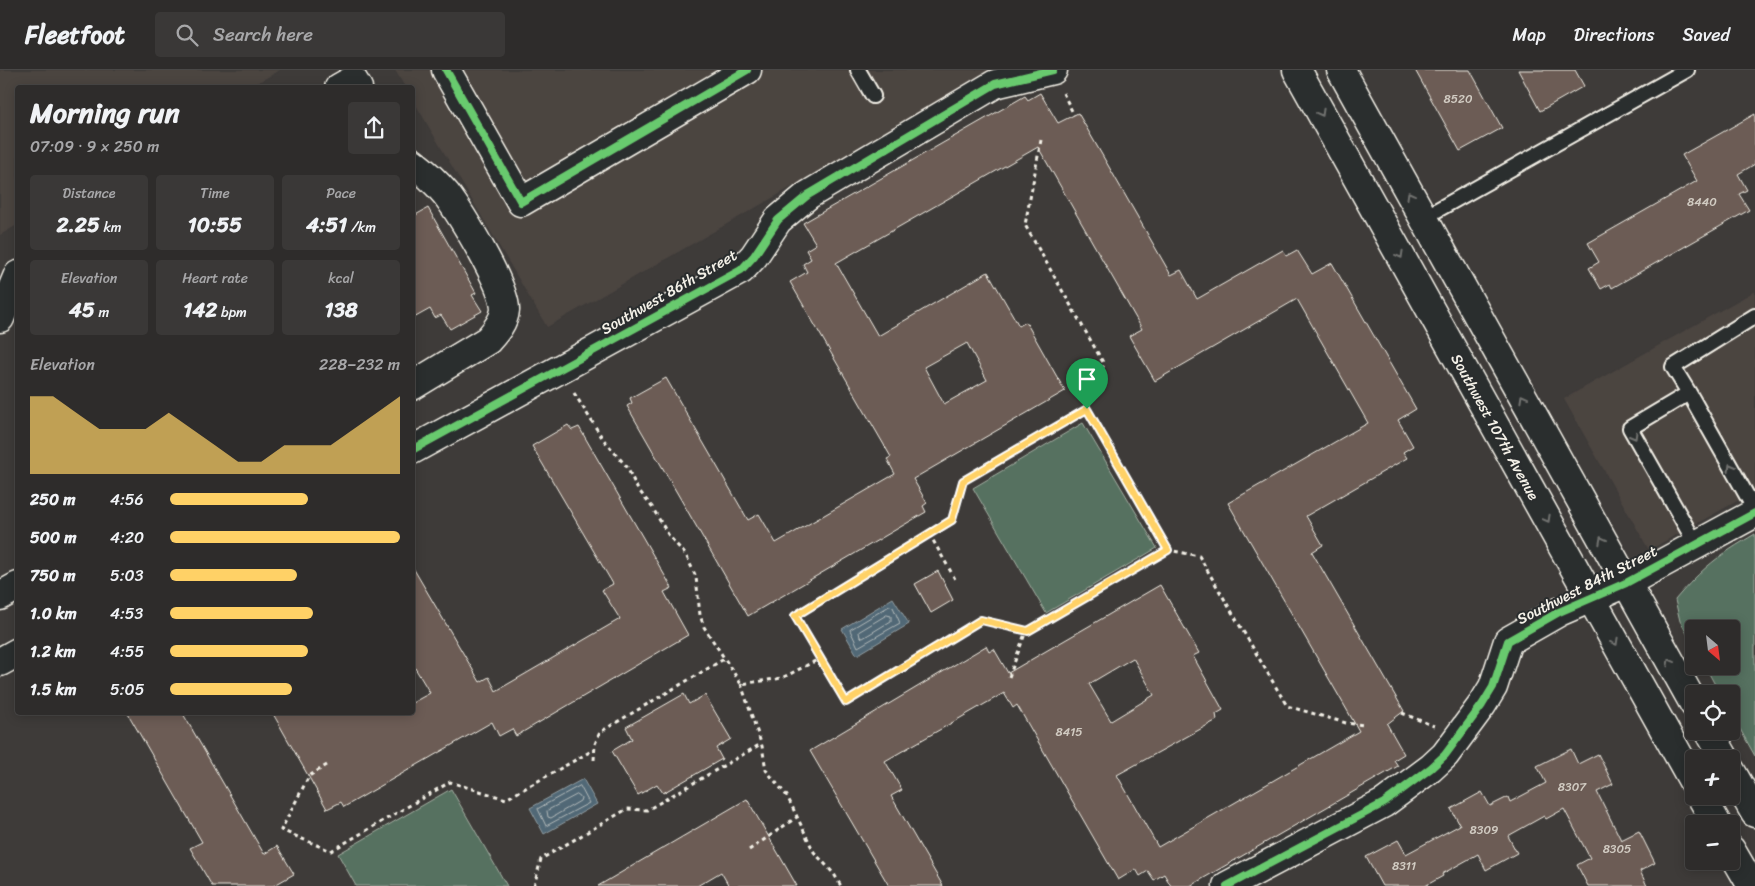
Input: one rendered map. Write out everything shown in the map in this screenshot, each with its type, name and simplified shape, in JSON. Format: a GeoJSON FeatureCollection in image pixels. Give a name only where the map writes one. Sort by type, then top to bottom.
{"type":"FeatureCollection","features":[{"type":"Feature","properties":{"kind":"street"},"geometry":{"type":"LineString","coordinates":[[446,70],[520,202],[747,70]]}},
{"type":"Feature","properties":{"kind":"street","name":"Southwest 107th Avenue"},"geometry":{"type":"LineString","coordinates":[[1297,70],[1685,767]]}},
{"type":"Feature","properties":{"kind":"street"},"geometry":{"type":"LineString","coordinates":[[1341,70],[1685,688]]}},
{"type":"Feature","properties":{"kind":"street"},"geometry":{"type":"LineString","coordinates":[[344,85],[353,80],[356,85]]}},
{"type":"Feature","properties":{"kind":"street","name":"Southwest 86th Street"},"geometry":{"type":"LineString","coordinates":[[415,448],[741,270],[754,256],[770,230],[786,212],[808,195],[865,159],[995,84],[1058,80]]}},
{"type":"Feature","properties":{"kind":"street"},"geometry":{"type":"LineString","coordinates":[[415,165],[437,184],[454,205],[492,272],[504,301],[505,311],[497,330],[488,340],[415,384]]}},
{"type":"Feature","properties":{"kind":"street"},"geometry":{"type":"LineString","coordinates":[[0,318],[15,282]]}},
{"type":"Feature","properties":{"kind":"street","name":"Southwest 84th Street"},"geometry":{"type":"LineString","coordinates":[[1226,886],[1384,803],[1417,781],[1444,755],[1482,705],[1492,687],[1508,641],[1558,612],[1626,583],[1755,511]]}},
{"type":"Feature","properties":{"kind":"street"},"geometry":{"type":"LineString","coordinates":[[0,596],[15,588]]}},
{"type":"Feature","properties":{"kind":"street"},"geometry":{"type":"LineString","coordinates":[[0,662],[15,654]]}},
{"type":"Feature","properties":{"kind":"street"},"geometry":{"type":"LineString","coordinates":[[1740,787],[1755,813]]}},
{"type":"Feature","properties":{"kind":"street"},"geometry":{"type":"LineString","coordinates":[[1740,865],[1752,886]]}},
{"type":"Feature","properties":{"kind":"lane"},"geometry":{"type":"LineString","coordinates":[[858,70],[873,96]]}},
{"type":"Feature","properties":{"kind":"lane"},"geometry":{"type":"LineString","coordinates":[[1423,218],[1687,70]]}},
{"type":"Feature","properties":{"kind":"lane"},"geometry":{"type":"LineString","coordinates":[[1755,316],[1673,366],[1755,511]]}},
{"type":"Feature","properties":{"kind":"lane"},"geometry":{"type":"LineString","coordinates":[[1689,393],[1630,428],[1696,544]]}},
{"type":"Feature","properties":{"kind":"path"},"geometry":{"type":"LineString","coordinates":[[1058,80],[1074,115]]}},
{"type":"Feature","properties":{"kind":"path"},"geometry":{"type":"LineString","coordinates":[[1026,631],[981,620],[846,702],[795,616],[952,520],[963,481],[1087,409],[1104,364],[1025,225],[1041,140]]}},
{"type":"Feature","properties":{"kind":"path"},"geometry":{"type":"LineString","coordinates":[[579,403],[603,439],[627,467],[637,488],[652,507],[669,536],[686,555],[696,577],[701,621],[740,684],[761,744],[766,770],[782,789],[808,843],[841,886]]}},
{"type":"Feature","properties":{"kind":"path"},"geometry":{"type":"LineString","coordinates":[[1087,409],[1168,550]]}},
{"type":"Feature","properties":{"kind":"path"},"geometry":{"type":"LineString","coordinates":[[930,535],[955,579]]}},
{"type":"Feature","properties":{"kind":"path"},"geometry":{"type":"LineString","coordinates":[[1010,676],[1026,631],[1168,550],[1199,556],[1286,706],[1346,723],[1364,725]]}},
{"type":"Feature","properties":{"kind":"path"},"geometry":{"type":"LineString","coordinates":[[740,684],[782,678],[821,658]]}},
{"type":"Feature","properties":{"kind":"path"},"geometry":{"type":"LineString","coordinates":[[594,760],[600,732],[724,659]]}},
{"type":"Feature","properties":{"kind":"path"},"geometry":{"type":"LineString","coordinates":[[1402,713],[1436,727]]}},
{"type":"Feature","properties":{"kind":"path"},"geometry":{"type":"LineString","coordinates":[[534,886],[541,859],[627,810],[647,810],[761,744]]}},
{"type":"Feature","properties":{"kind":"path"},"geometry":{"type":"LineString","coordinates":[[327,765],[309,776],[281,830],[331,851],[450,782],[506,799],[595,749]]}},
{"type":"Feature","properties":{"kind":"path"},"geometry":{"type":"LineString","coordinates":[[749,850],[797,817]]}},
{"type":"Feature","properties":{"kind":"shaded area"},"geometry":{"type":"Polygon","coordinates":[[[0,70],[280,70],[254,85],[15,85],[15,226],[0,235],[0,70]]]}},
{"type":"Feature","properties":{"kind":"shaded area"},"geometry":{"type":"Polygon","coordinates":[[[395,70],[996,70],[547,327],[415,103],[415,85],[404,85],[395,70]]]}},
{"type":"Feature","properties":{"kind":"shaded area"},"geometry":{"type":"Polygon","coordinates":[[[1755,291],[1755,491],[1649,550],[1564,399],[1755,291]]]}},
{"type":"Feature","properties":{"kind":"green space"},"geometry":{"type":"Polygon","coordinates":[[[1083,423],[1157,548],[1046,613],[973,488],[1083,423]]]}},
{"type":"Feature","properties":{"kind":"green space"},"geometry":{"type":"Polygon","coordinates":[[[1755,534],[1755,756],[1740,729],[1740,685],[1715,685],[1710,675],[1740,675],[1740,620],[1685,620],[1685,630],[1680,621],[1675,600],[1694,579],[1731,549],[1755,534]]]}},
{"type":"Feature","properties":{"kind":"green space"},"geometry":{"type":"Polygon","coordinates":[[[451,789],[507,886],[356,886],[338,854],[451,789]]]}},
{"type":"Feature","properties":{"kind":"water"},"geometry":{"type":"Polygon","coordinates":[[[893,598],[909,624],[857,655],[842,629],[893,598]]]}},
{"type":"Feature","properties":{"kind":"water"},"geometry":{"type":"Polygon","coordinates":[[[583,779],[597,804],[544,834],[530,808],[583,779]]]}},
{"type":"Feature","properties":{"kind":"building"},"geometry":{"type":"Polygon","coordinates":[[[1415,70],[1470,70],[1502,128],[1460,151],[1415,70]]]}},
{"type":"Feature","properties":{"kind":"building"},"geometry":{"type":"Polygon","coordinates":[[[1518,70],[1575,70],[1584,86],[1540,111],[1518,70]]]}},
{"type":"Feature","properties":{"kind":"building"},"geometry":{"type":"Polygon","coordinates":[[[1040,93],[1058,123],[1078,113],[1171,275],[1181,270],[1197,299],[1283,250],[1286,256],[1297,250],[1312,274],[1332,263],[1416,409],[1398,420],[1413,446],[1403,452],[1407,458],[1306,516],[1323,545],[1312,552],[1404,711],[1387,724],[1404,754],[1394,760],[1398,766],[1190,886],[1171,886],[1164,874],[1154,880],[1148,871],[1140,876],[1136,869],[1118,880],[1017,705],[1013,708],[1004,693],[885,761],[902,790],[891,796],[943,886],[889,886],[810,751],[986,646],[989,652],[994,649],[1008,673],[1160,585],[1199,653],[1193,656],[1223,710],[1216,714],[1217,720],[1117,775],[1158,847],[1359,731],[1228,503],[1368,423],[1297,299],[1155,381],[1129,336],[1142,329],[1038,147],[836,263],[878,336],[988,272],[1019,326],[1026,322],[1065,391],[913,479],[927,503],[923,506],[926,512],[748,616],[627,406],[632,403],[630,398],[666,378],[748,520],[759,514],[776,543],[895,474],[887,459],[891,457],[790,282],[807,272],[803,264],[811,259],[806,250],[816,244],[803,223],[1025,96],[1028,100],[1040,93]],[[967,343],[924,367],[944,404],[987,380],[967,343]],[[1133,658],[1089,684],[1111,721],[1154,695],[1133,658]]]}},
{"type":"Feature","properties":{"kind":"building"},"geometry":{"type":"Polygon","coordinates":[[[1755,114],[1755,164],[1738,174],[1747,190],[1739,194],[1749,210],[1612,288],[1610,284],[1601,289],[1589,268],[1599,262],[1588,243],[1697,181],[1682,155],[1755,114]]]}},
{"type":"Feature","properties":{"kind":"building"},"geometry":{"type":"Polygon","coordinates":[[[428,208],[476,293],[472,295],[482,311],[450,329],[441,315],[435,318],[430,309],[415,317],[415,215],[428,208]]]}},
{"type":"Feature","properties":{"kind":"building"},"geometry":{"type":"Polygon","coordinates":[[[568,425],[572,430],[579,427],[672,588],[664,592],[688,635],[516,736],[512,729],[499,736],[492,722],[344,807],[341,802],[327,809],[274,715],[415,715],[415,701],[430,693],[415,668],[415,571],[480,682],[489,677],[496,691],[620,619],[602,590],[613,584],[532,446],[568,425]]]}},
{"type":"Feature","properties":{"kind":"building"},"geometry":{"type":"Polygon","coordinates":[[[938,571],[953,600],[931,613],[915,584],[938,571]]]}},
{"type":"Feature","properties":{"kind":"building"},"geometry":{"type":"Polygon","coordinates":[[[684,694],[689,704],[705,695],[731,739],[716,748],[722,759],[663,793],[657,784],[638,795],[612,751],[632,739],[626,727],[684,694]]]}},
{"type":"Feature","properties":{"kind":"building"},"geometry":{"type":"Polygon","coordinates":[[[129,715],[184,715],[264,854],[277,846],[294,874],[273,886],[212,886],[190,848],[202,842],[129,715]]]}},
{"type":"Feature","properties":{"kind":"building"},"geometry":{"type":"Polygon","coordinates":[[[1571,749],[1578,764],[1598,754],[1613,784],[1597,792],[1621,840],[1639,831],[1655,863],[1640,871],[1647,886],[1588,886],[1577,865],[1590,858],[1564,809],[1546,819],[1544,816],[1508,836],[1517,853],[1486,870],[1478,854],[1425,886],[1382,886],[1366,857],[1398,840],[1406,854],[1460,825],[1451,809],[1482,792],[1490,806],[1508,797],[1510,802],[1546,783],[1537,766],[1571,749]]]}},
{"type":"Feature","properties":{"kind":"building"},"geometry":{"type":"Polygon","coordinates":[[[747,799],[797,886],[729,886],[721,872],[697,886],[598,886],[747,799]]]}},
{"type":"Feature","properties":{"kind":"cycle path"},"geometry":{"type":"LineString","coordinates":[[446,70],[521,202],[747,70]]}},
{"type":"Feature","properties":{"kind":"cycle path"},"geometry":{"type":"LineString","coordinates":[[415,448],[741,270],[754,256],[778,220],[808,195],[995,84],[1053,70]]}},
{"type":"Feature","properties":{"kind":"cycle path"},"geometry":{"type":"LineString","coordinates":[[1227,886],[1384,803],[1431,768],[1445,755],[1493,687],[1508,641],[1559,612],[1626,583],[1755,513]]}},
{"type":"Feature","properties":{"kind":"route"},"geometry":{"type":"LineString","coordinates":[[1087,409],[1168,550],[1028,631],[981,620],[846,702],[795,616],[952,520],[963,481],[1087,409]]}}]}
